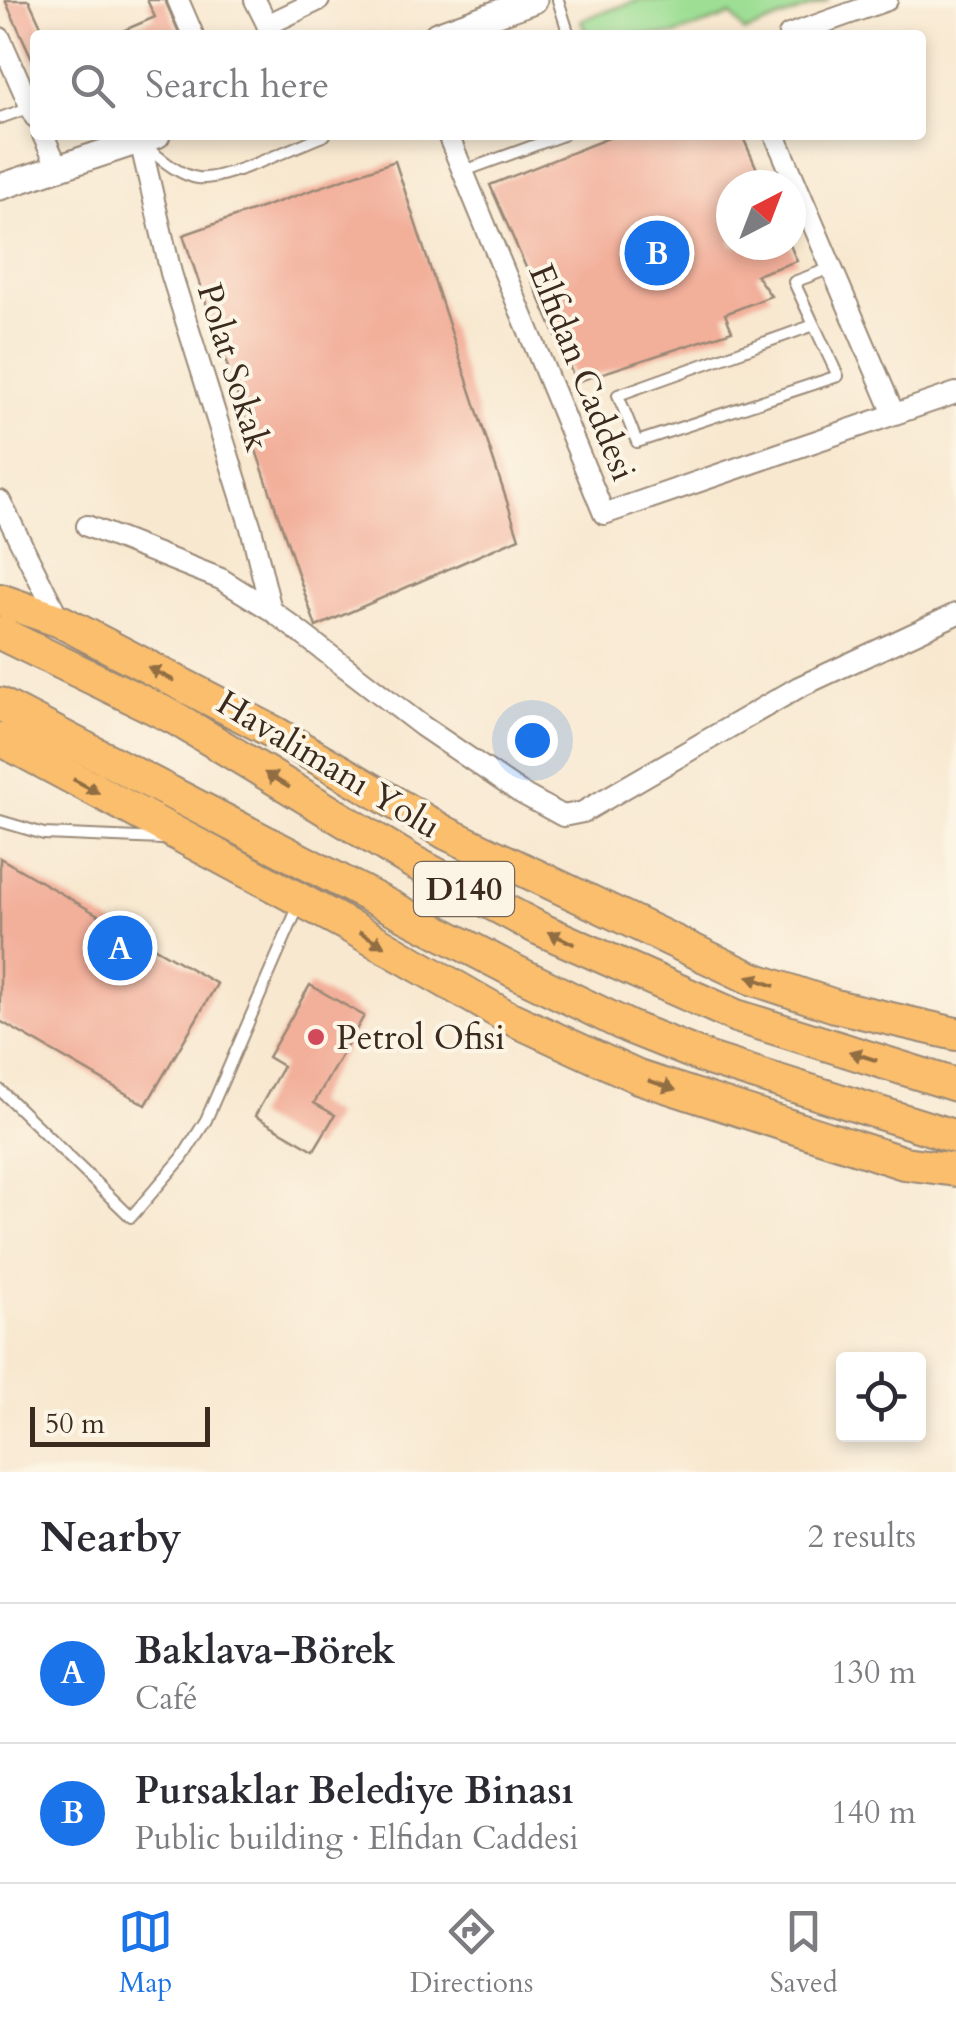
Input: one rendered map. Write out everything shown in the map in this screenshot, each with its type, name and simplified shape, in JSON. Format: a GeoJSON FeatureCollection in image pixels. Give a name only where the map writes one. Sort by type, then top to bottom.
{"type":"FeatureCollection","features":[{"type":"Feature","properties":{"kind":"highway"},"geometry":{"type":"LineString","coordinates":[[0,600],[60,621],[277,734],[446,833],[751,978],[835,1006],[950,1030]]}},
{"type":"Feature","properties":{"kind":"highway","name":"Havalimanı Yolu"},"geometry":{"type":"LineString","coordinates":[[0,632],[176,718],[414,862],[540,929],[736,1016],[956,1085]]}},
{"type":"Feature","properties":{"kind":"highway","name":"D140"},"geometry":{"type":"LineString","coordinates":[[0,704],[518,973],[630,1027],[709,1059],[956,1137]]}},
{"type":"Feature","properties":{"kind":"highway"},"geometry":{"type":"LineString","coordinates":[[0,740],[506,1016],[638,1077],[904,1162],[956,1167]]}},
{"type":"Feature","properties":{"kind":"street"},"geometry":{"type":"LineString","coordinates":[[178,0],[190,30]]}},
{"type":"Feature","properties":{"kind":"street"},"geometry":{"type":"LineString","coordinates":[[255,0],[269,30],[319,0]]}},
{"type":"Feature","properties":{"kind":"street"},"geometry":{"type":"LineString","coordinates":[[803,30],[887,0]]}},
{"type":"Feature","properties":{"kind":"street"},"geometry":{"type":"LineString","coordinates":[[450,30],[520,2]]}},
{"type":"Feature","properties":{"kind":"street"},"geometry":{"type":"LineString","coordinates":[[0,38],[30,105]]}},
{"type":"Feature","properties":{"kind":"street"},"geometry":{"type":"LineString","coordinates":[[45,140],[59,170]]}},
{"type":"Feature","properties":{"kind":"street"},"geometry":{"type":"LineString","coordinates":[[0,188],[143,140]]}},
{"type":"Feature","properties":{"kind":"street","name":"Polat Sokak"},"geometry":{"type":"LineString","coordinates":[[149,140],[172,273],[251,528],[272,610]]}},
{"type":"Feature","properties":{"kind":"street","name":"Elfidan Caddesi"},"geometry":{"type":"LineString","coordinates":[[450,140],[604,514],[956,393]]}},
{"type":"Feature","properties":{"kind":"street"},"geometry":{"type":"LineString","coordinates":[[777,140],[894,414]]}},
{"type":"Feature","properties":{"kind":"street"},"geometry":{"type":"LineString","coordinates":[[0,501],[60,621]]}},
{"type":"Feature","properties":{"kind":"street"},"geometry":{"type":"LineString","coordinates":[[87,526],[221,579],[272,610],[422,726],[519,792],[563,816],[583,812],[798,687],[956,614]]}},
{"type":"Feature","properties":{"kind":"lane"},"geometry":{"type":"LineString","coordinates":[[558,0],[567,30]]}},
{"type":"Feature","properties":{"kind":"lane"},"geometry":{"type":"LineString","coordinates":[[0,118],[30,113]]}},
{"type":"Feature","properties":{"kind":"lane"},"geometry":{"type":"LineString","coordinates":[[151,140],[185,174],[200,178],[227,173],[311,140]]}},
{"type":"Feature","properties":{"kind":"lane"},"geometry":{"type":"LineString","coordinates":[[463,172],[549,140]]}},
{"type":"Feature","properties":{"kind":"lane"},"geometry":{"type":"LineString","coordinates":[[814,325],[618,395],[638,442],[838,376],[794,282],[832,268]]}},
{"type":"Feature","properties":{"kind":"lane"},"geometry":{"type":"LineString","coordinates":[[0,821],[44,834],[186,840]]}},
{"type":"Feature","properties":{"kind":"lane"},"geometry":{"type":"LineString","coordinates":[[0,1090],[130,1217],[182,1158],[206,1120],[301,901]]}},
{"type":"Feature","properties":{"kind":"green space"},"geometry":{"type":"Polygon","coordinates":[[[639,0],[829,0],[750,30],[743,30],[731,15],[688,30],[585,30],[581,20],[639,0]]]}},
{"type":"Feature","properties":{"kind":"building"},"geometry":{"type":"Polygon","coordinates":[[[5,0],[29,0],[43,30],[30,30],[30,54],[5,0]]]}},
{"type":"Feature","properties":{"kind":"building"},"geometry":{"type":"Polygon","coordinates":[[[147,0],[165,0],[178,30],[125,30],[155,17],[147,0]]]}},
{"type":"Feature","properties":{"kind":"building"},"geometry":{"type":"Polygon","coordinates":[[[603,140],[744,140],[757,170],[716,170],[716,260],[797,261],[756,275],[771,296],[725,314],[732,331],[576,382],[490,185],[603,140]]]}},
{"type":"Feature","properties":{"kind":"building"},"geometry":{"type":"Polygon","coordinates":[[[395,161],[519,538],[316,627],[183,235],[395,161]]]}},
{"type":"Feature","properties":{"kind":"building"},"geometry":{"type":"Polygon","coordinates":[[[0,858],[217,984],[146,1105],[0,1021],[0,858]]]}},
{"type":"Feature","properties":{"kind":"building"},"geometry":{"type":"Polygon","coordinates":[[[310,985],[364,1016],[314,1103],[335,1115],[314,1150],[255,1116],[283,1066],[268,1057],[310,985]]]}},
{"type":"Feature","properties":{"kind":"place","name":"Pursaklar Belediye Binası"},"geometry":{"type":"Point","coordinates":[657,253]}},
{"type":"Feature","properties":{"kind":"place","name":"Baklava-Börek"},"geometry":{"type":"Point","coordinates":[120,948]}},
{"type":"Feature","properties":{"kind":"place","name":"Petrol Ofisi"},"geometry":{"type":"Point","coordinates":[316,1037]}}]}
